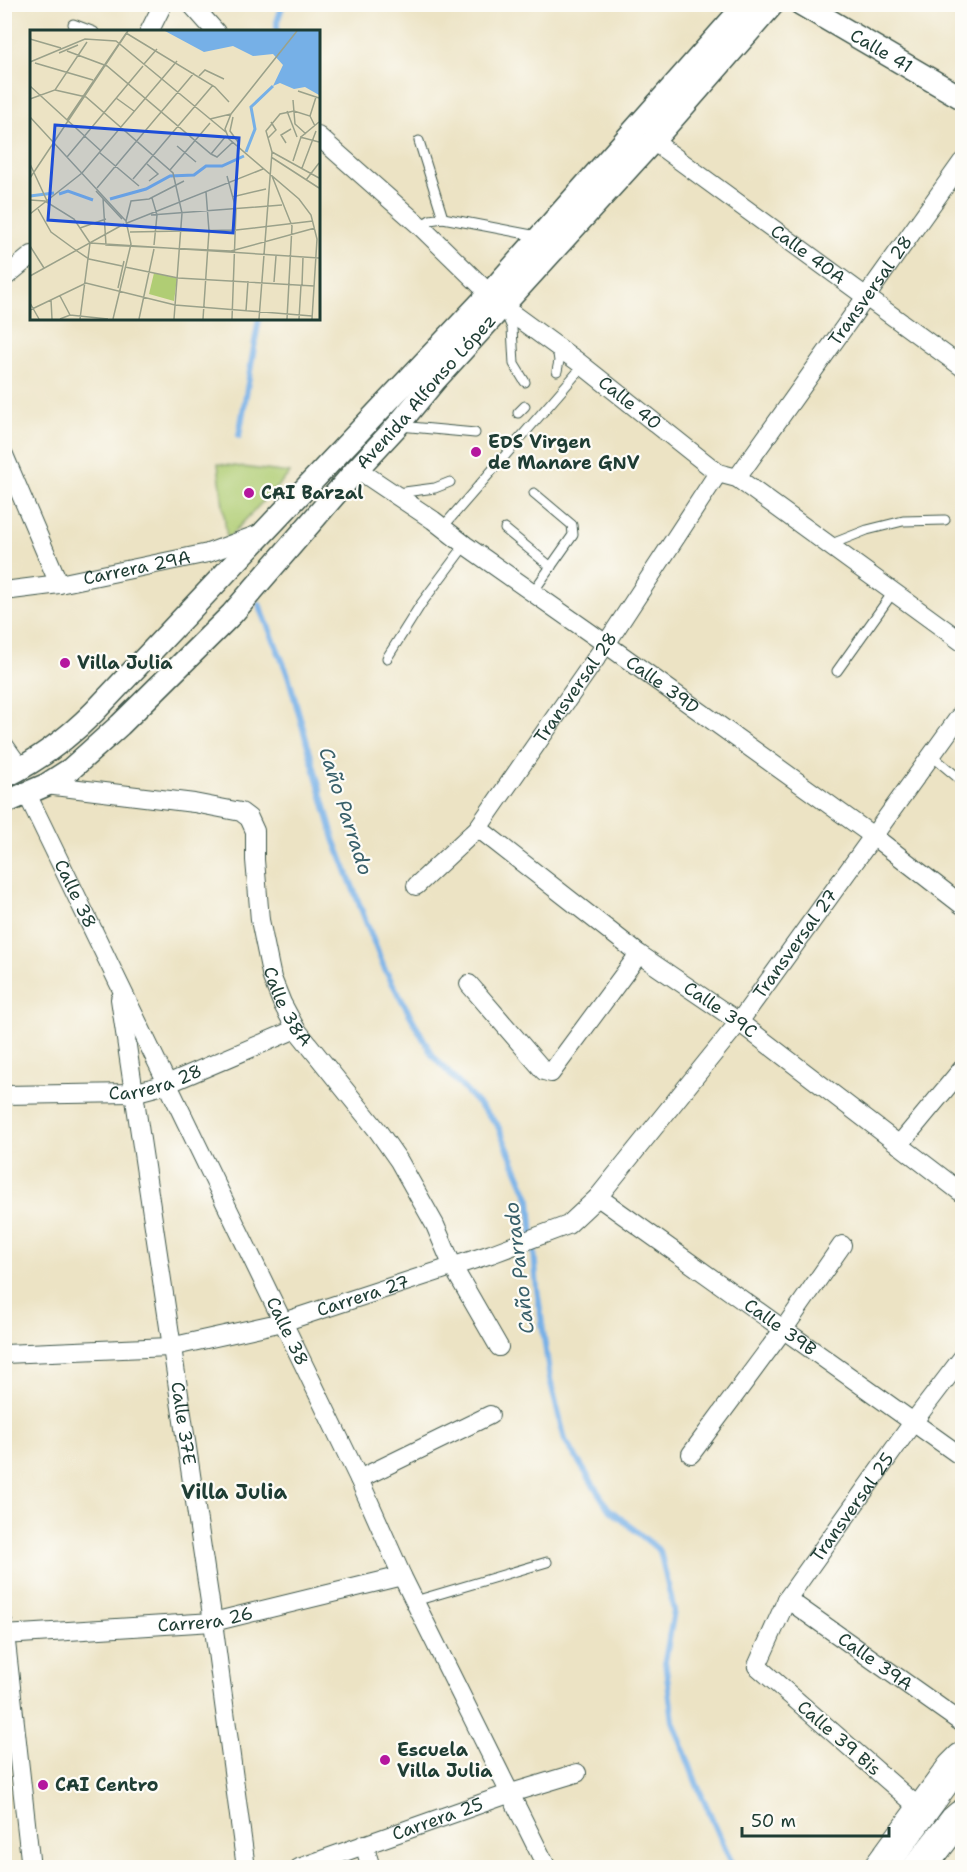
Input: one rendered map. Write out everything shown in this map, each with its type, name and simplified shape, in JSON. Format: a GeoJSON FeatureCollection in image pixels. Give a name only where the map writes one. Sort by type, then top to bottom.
{"type":"FeatureCollection","features":[{"type":"Feature","properties":{"kind":"highway"},"geometry":{"type":"LineString","coordinates":[[880,1868],[958,1763]]}},
{"type":"Feature","properties":{"kind":"highway"},"geometry":{"type":"LineString","coordinates":[[919,1868],[959,1819]]}},
{"type":"Feature","properties":{"kind":"street"},"geometry":{"type":"LineString","coordinates":[[149,30],[163,4]]}},
{"type":"Feature","properties":{"kind":"street"},"geometry":{"type":"LineString","coordinates":[[191,4],[214,30]]}},
{"type":"Feature","properties":{"kind":"street","name":"Avenida Alfonso López"},"geometry":{"type":"LineString","coordinates":[[4,803],[37,789],[71,769],[120,725],[232,614],[436,379],[496,301],[539,237],[746,4]]}},
{"type":"Feature","properties":{"kind":"street","name":"Avenida Alfonso López"},"geometry":{"type":"LineString","coordinates":[[13,773],[45,754],[79,728],[266,531],[654,141],[773,4]]}},
{"type":"Feature","properties":{"kind":"street","name":"Calle 41"},"geometry":{"type":"LineString","coordinates":[[801,4],[963,98]]}},
{"type":"Feature","properties":{"kind":"street","name":"Calle 40A"},"geometry":{"type":"LineString","coordinates":[[654,141],[963,368]]}},
{"type":"Feature","properties":{"kind":"street","name":"Calle 40"},"geometry":{"type":"LineString","coordinates":[[324,142],[420,226],[496,301],[583,366],[718,473],[737,478],[963,642]]}},
{"type":"Feature","properties":{"kind":"street","name":"Transversal 28"},"geometry":{"type":"LineString","coordinates":[[737,478],[963,162]]}},
{"type":"Feature","properties":{"kind":"street"},"geometry":{"type":"LineString","coordinates":[[4,278],[30,257]]}},
{"type":"Feature","properties":{"kind":"street"},"geometry":{"type":"LineString","coordinates":[[4,455],[59,584]]}},
{"type":"Feature","properties":{"kind":"street","name":"Calle 39D"},"geometry":{"type":"LineString","coordinates":[[357,469],[873,836],[963,905]]}},
{"type":"Feature","properties":{"kind":"street","name":"Transversal 28"},"geometry":{"type":"LineString","coordinates":[[416,886],[478,828],[606,644],[718,473]]}},
{"type":"Feature","properties":{"kind":"street","name":"Carrera 29A"},"geometry":{"type":"LineString","coordinates":[[4,591],[59,584],[208,553],[266,531]]}},
{"type":"Feature","properties":{"kind":"street","name":"Transversal 27"},"geometry":{"type":"LineString","coordinates":[[598,1197],[739,1022],[930,755],[963,713]]}},
{"type":"Feature","properties":{"kind":"street"},"geometry":{"type":"LineString","coordinates":[[4,745],[13,773]]}},
{"type":"Feature","properties":{"kind":"street","name":"Calle 38"},"geometry":{"type":"LineString","coordinates":[[37,789],[117,981],[359,1479],[402,1576],[547,1868]]}},
{"type":"Feature","properties":{"kind":"street","name":"Calle 38A"},"geometry":{"type":"LineString","coordinates":[[37,789],[194,803],[242,812],[249,818],[255,831],[256,890],[265,949],[272,978],[296,1029],[378,1131],[399,1161],[435,1225],[453,1267],[499,1347]]}},
{"type":"Feature","properties":{"kind":"street","name":"Calle 39C"},"geometry":{"type":"LineString","coordinates":[[478,828],[639,954],[739,1022],[963,1192]]}},
{"type":"Feature","properties":{"kind":"street"},"geometry":{"type":"LineString","coordinates":[[469,984],[544,1071],[553,1072],[639,954]]}},
{"type":"Feature","properties":{"kind":"street","name":"Calle 37E"},"geometry":{"type":"LineString","coordinates":[[117,981],[213,1622],[246,1868]]}},
{"type":"Feature","properties":{"kind":"street","name":"Carrera 28"},"geometry":{"type":"LineString","coordinates":[[4,1095],[134,1093],[167,1084],[296,1029]]}},
{"type":"Feature","properties":{"kind":"street"},"geometry":{"type":"LineString","coordinates":[[899,1145],[963,1069]]}},
{"type":"Feature","properties":{"kind":"street","name":"Carrera 27"},"geometry":{"type":"LineString","coordinates":[[4,1354],[170,1347],[283,1322],[453,1267],[568,1225],[598,1197]]}},
{"type":"Feature","properties":{"kind":"street","name":"Calle 39B"},"geometry":{"type":"LineString","coordinates":[[598,1197],[963,1457]]}},
{"type":"Feature","properties":{"kind":"street"},"geometry":{"type":"LineString","coordinates":[[691,1454],[783,1330],[842,1245]]}},
{"type":"Feature","properties":{"kind":"street","name":"Transversal 25"},"geometry":{"type":"LineString","coordinates":[[757,1666],[787,1599],[914,1421],[963,1358]]}},
{"type":"Feature","properties":{"kind":"street"},"geometry":{"type":"LineString","coordinates":[[359,1479],[490,1415]]}},
{"type":"Feature","properties":{"kind":"street","name":"Carrera 26"},"geometry":{"type":"LineString","coordinates":[[5,1635],[213,1622],[402,1576]]}},
{"type":"Feature","properties":{"kind":"street","name":"Calle 39A"},"geometry":{"type":"LineString","coordinates":[[787,1599],[963,1723]]}},
{"type":"Feature","properties":{"kind":"street"},"geometry":{"type":"LineString","coordinates":[[4,1624],[31,1868]]}},
{"type":"Feature","properties":{"kind":"street","name":"Calle 39 Bis"},"geometry":{"type":"LineString","coordinates":[[757,1666],[921,1811]]}},
{"type":"Feature","properties":{"kind":"street","name":"Carrera 25"},"geometry":{"type":"LineString","coordinates":[[298,1868],[510,1793],[577,1773]]}},
{"type":"Feature","properties":{"kind":"street"},"geometry":{"type":"LineString","coordinates":[[364,1844],[371,1868]]}},
{"type":"Feature","properties":{"kind":"lane"},"geometry":{"type":"LineString","coordinates":[[73,24],[89,30]]}},
{"type":"Feature","properties":{"kind":"lane"},"geometry":{"type":"LineString","coordinates":[[419,141],[443,218]]}},
{"type":"Feature","properties":{"kind":"lane"},"geometry":{"type":"LineString","coordinates":[[420,226],[430,220],[443,218],[539,237]]}},
{"type":"Feature","properties":{"kind":"lane"},"geometry":{"type":"LineString","coordinates":[[496,301],[512,328],[514,364],[525,382]]}},
{"type":"Feature","properties":{"kind":"lane"},"geometry":{"type":"LineString","coordinates":[[557,347],[559,361],[557,371]]}},
{"type":"Feature","properties":{"kind":"lane"},"geometry":{"type":"LineString","coordinates":[[442,528],[583,366]]}},
{"type":"Feature","properties":{"kind":"lane"},"geometry":{"type":"LineString","coordinates":[[397,426],[475,433]]}},
{"type":"Feature","properties":{"kind":"lane"},"geometry":{"type":"LineString","coordinates":[[394,494],[427,490],[450,482]]}},
{"type":"Feature","properties":{"kind":"lane"},"geometry":{"type":"LineString","coordinates":[[533,592],[573,535],[574,530],[572,525],[534,494]]}},
{"type":"Feature","properties":{"kind":"lane"},"geometry":{"type":"LineString","coordinates":[[829,545],[867,530],[903,521],[945,520]]}},
{"type":"Feature","properties":{"kind":"lane"},"geometry":{"type":"LineString","coordinates":[[505,529],[551,567]]}},
{"type":"Feature","properties":{"kind":"lane"},"geometry":{"type":"LineString","coordinates":[[387,658],[421,604],[465,545]]}},
{"type":"Feature","properties":{"kind":"lane"},"geometry":{"type":"LineString","coordinates":[[837,671],[894,591]]}},
{"type":"Feature","properties":{"kind":"lane"},"geometry":{"type":"LineString","coordinates":[[930,755],[963,781]]}},
{"type":"Feature","properties":{"kind":"lane"},"geometry":{"type":"LineString","coordinates":[[415,1601],[546,1562]]}},
{"type":"Feature","properties":{"kind":"green space"},"geometry":{"type":"Polygon","coordinates":[[[218,464],[290,473],[227,539],[218,464]]]}},
{"type":"Feature","properties":{"kind":"waterway","name":"Caño Parrado"},"geometry":{"type":"LineString","coordinates":[[277,30],[283,4]]}},
{"type":"Feature","properties":{"kind":"waterway","name":"Caño Parrado"},"geometry":{"type":"LineString","coordinates":[[239,436],[259,320]]}},
{"type":"Feature","properties":{"kind":"waterway","name":"Caño Parrado"},"geometry":{"type":"LineString","coordinates":[[259,604],[288,675],[334,839],[384,968],[433,1056],[497,1124],[530,1200],[537,1289],[550,1379],[565,1440],[608,1508],[660,1551],[674,1611],[665,1661],[673,1721],[697,1785],[734,1868]]}},
{"type":"Feature","properties":{"kind":"place","name":"EDS Virgen de Manare GNV"},"geometry":{"type":"Point","coordinates":[476,452]}},
{"type":"Feature","properties":{"kind":"place","name":"CAI Barzal"},"geometry":{"type":"Point","coordinates":[249,493]}},
{"type":"Feature","properties":{"kind":"place","name":"Villa Julia"},"geometry":{"type":"Point","coordinates":[65,663]}},
{"type":"Feature","properties":{"kind":"place","name":"Escuela Villa Julia"},"geometry":{"type":"Point","coordinates":[385,1760]}},
{"type":"Feature","properties":{"kind":"place","name":"CAI Centro"},"geometry":{"type":"Point","coordinates":[43,1785]}},
{"type":"Feature","properties":{"kind":"district","name":"Villa Julia"},"geometry":{"type":"Point","coordinates":[234,1492]}}]}
